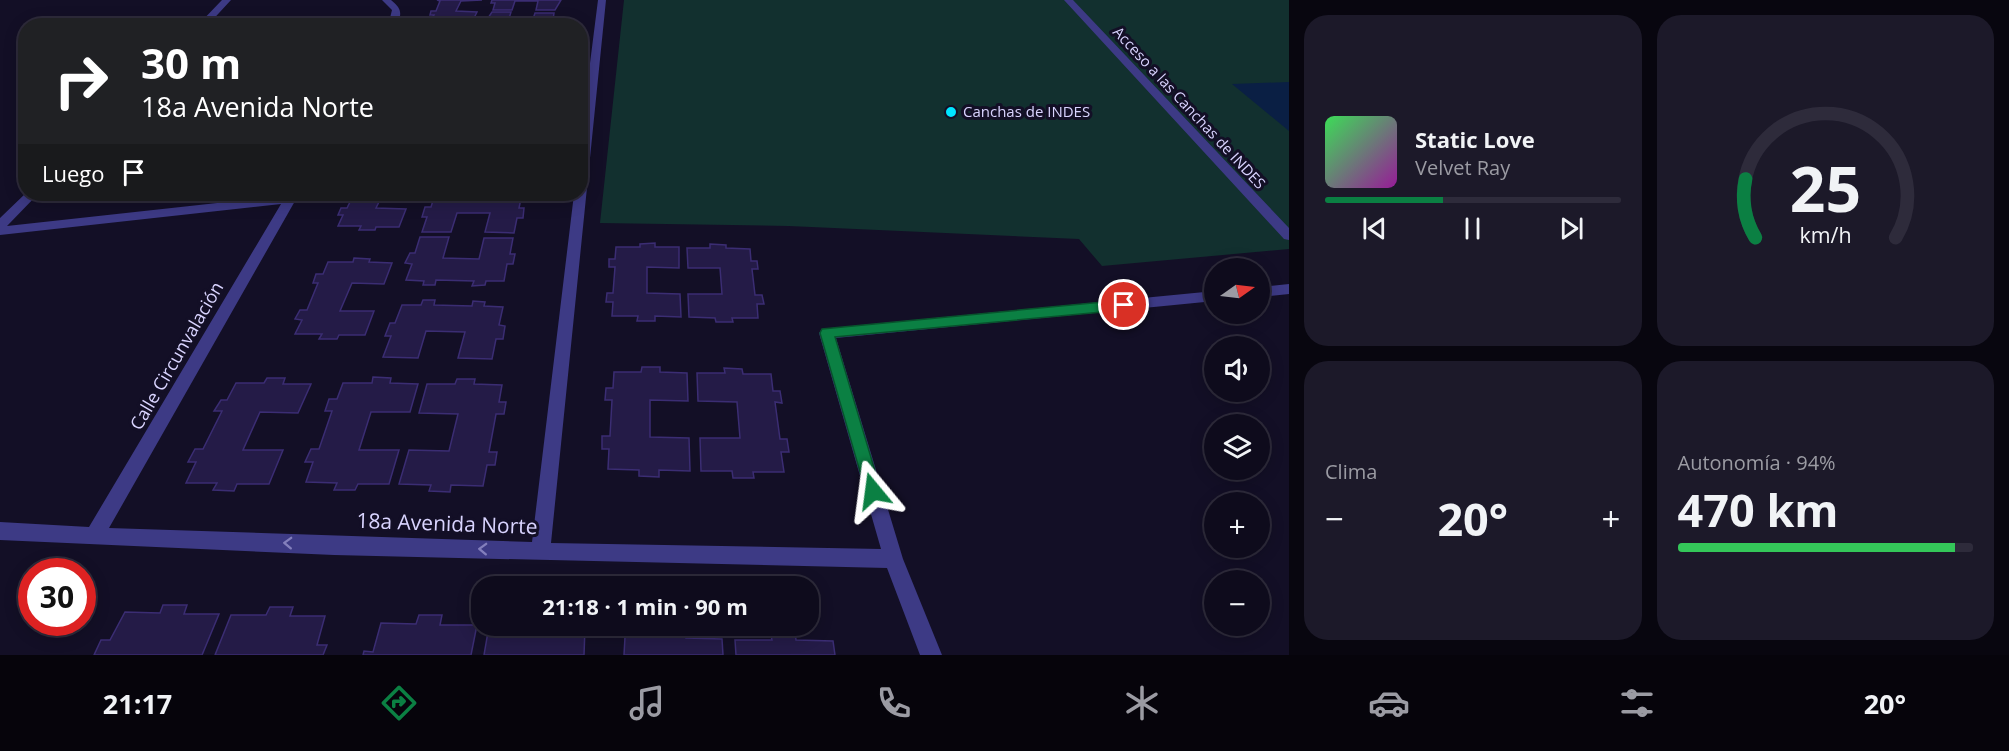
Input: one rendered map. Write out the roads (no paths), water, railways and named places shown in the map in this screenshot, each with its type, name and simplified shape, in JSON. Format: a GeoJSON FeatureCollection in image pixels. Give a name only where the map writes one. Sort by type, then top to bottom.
{"type":"FeatureCollection","features":[{"type":"Feature","properties":{"kind":"street"},"geometry":{"type":"LineString","coordinates":[[209,18],[227,0]]}},
{"type":"Feature","properties":{"kind":"street"},"geometry":{"type":"LineString","coordinates":[[386,0],[396,9],[395,18]]}},
{"type":"Feature","properties":{"kind":"street"},"geometry":{"type":"LineString","coordinates":[[588,126],[602,0]]}},
{"type":"Feature","properties":{"kind":"street","name":"Acceso a las Canchas de INDES"},"geometry":{"type":"LineString","coordinates":[[1068,0],[1289,236]]}},
{"type":"Feature","properties":{"kind":"street"},"geometry":{"type":"LineString","coordinates":[[0,225],[25,201]]}},
{"type":"Feature","properties":{"kind":"street"},"geometry":{"type":"LineString","coordinates":[[0,231],[249,201]]}},
{"type":"Feature","properties":{"kind":"street","name":"Calle Circunvalación"},"geometry":{"type":"LineString","coordinates":[[94,537],[288,201]]}},
{"type":"Feature","properties":{"kind":"street"},"geometry":{"type":"LineString","coordinates":[[541,551],[580,201]]}},
{"type":"Feature","properties":{"kind":"street"},"geometry":{"type":"LineString","coordinates":[[1270,291],[1289,289]]}},
{"type":"Feature","properties":{"kind":"street"},"geometry":{"type":"LineString","coordinates":[[931,655],[893,559],[827,333],[1204,297]]}},
{"type":"Feature","properties":{"kind":"street","name":"18a Avenida Norte"},"geometry":{"type":"LineString","coordinates":[[0,531],[94,537],[893,559]]}},
{"type":"Feature","properties":{"kind":"water"},"geometry":{"type":"Polygon","coordinates":[[[1289,82],[1289,131],[1232,84],[1289,82]]]}},
{"type":"Feature","properties":{"kind":"place","name":"Canchas de INDES"},"geometry":{"type":"Point","coordinates":[951,112]}}]}
